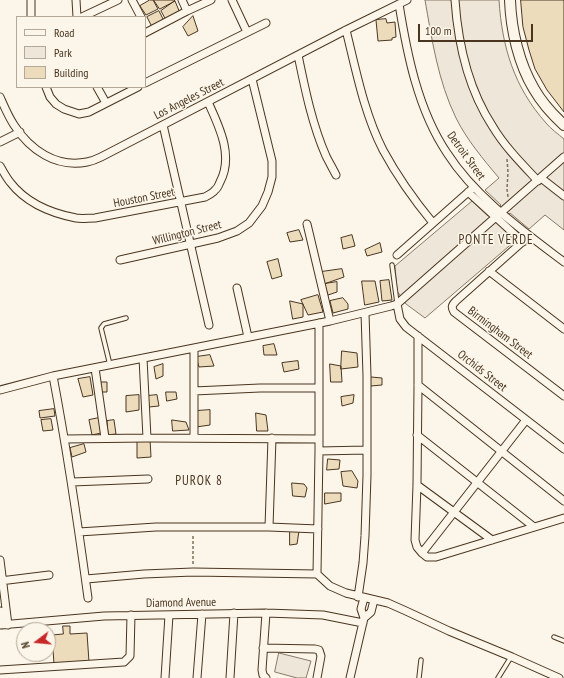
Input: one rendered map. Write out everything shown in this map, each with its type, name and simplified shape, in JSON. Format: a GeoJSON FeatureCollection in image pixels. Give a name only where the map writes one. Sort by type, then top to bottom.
{"type":"FeatureCollection","features":[{"type":"Feature","properties":{"kind":"main road"},"geometry":{"type":"LineString","coordinates":[[510,0],[513,29],[527,74],[534,89],[545,105],[564,125]]}},
{"type":"Feature","properties":{"kind":"street"},"geometry":{"type":"LineString","coordinates":[[31,0],[31,16]]}},
{"type":"Feature","properties":{"kind":"street"},"geometry":{"type":"LineString","coordinates":[[76,0],[77,16]]}},
{"type":"Feature","properties":{"kind":"street"},"geometry":{"type":"LineString","coordinates":[[84,16],[118,0]]}},
{"type":"Feature","properties":{"kind":"street"},"geometry":{"type":"LineString","coordinates":[[132,0],[140,16]]}},
{"type":"Feature","properties":{"kind":"street"},"geometry":{"type":"LineString","coordinates":[[182,0],[187,11]]}},
{"type":"Feature","properties":{"kind":"street"},"geometry":{"type":"LineString","coordinates":[[146,30],[211,0]]}},
{"type":"Feature","properties":{"kind":"street"},"geometry":{"type":"LineString","coordinates":[[232,0],[247,32]]}},
{"type":"Feature","properties":{"kind":"street","name":"Los Angeles Street"},"geometry":{"type":"LineString","coordinates":[[0,97],[14,124],[25,138],[40,152],[51,159],[61,162],[87,162],[102,157],[346,30],[407,0]]}},
{"type":"Feature","properties":{"kind":"street"},"geometry":{"type":"LineString","coordinates":[[455,0],[458,34],[463,57],[475,92],[492,127],[510,149],[539,179],[564,196]]}},
{"type":"Feature","properties":{"kind":"street","name":"Detroit Street"},"geometry":{"type":"LineString","coordinates":[[399,4],[408,54],[415,82],[427,114],[447,154],[474,187],[486,199],[564,262]]}},
{"type":"Feature","properties":{"kind":"street"},"geometry":{"type":"LineString","coordinates":[[146,82],[266,23]]}},
{"type":"Feature","properties":{"kind":"street"},"geometry":{"type":"LineString","coordinates":[[346,30],[363,97],[383,149],[407,190],[433,223]]}},
{"type":"Feature","properties":{"kind":"street"},"geometry":{"type":"LineString","coordinates":[[298,55],[307,98],[316,127],[326,156],[336,175]]}},
{"type":"Feature","properties":{"kind":"street","name":"Willington Street"},"geometry":{"type":"LineString","coordinates":[[120,260],[218,238],[237,231],[249,223],[262,206],[272,177],[272,161],[252,79]]}},
{"type":"Feature","properties":{"kind":"street"},"geometry":{"type":"LineString","coordinates":[[46,88],[50,97],[56,104],[64,110],[78,114],[89,112],[136,88]]}},
{"type":"Feature","properties":{"kind":"street"},"geometry":{"type":"LineString","coordinates":[[98,88],[106,103]]}},
{"type":"Feature","properties":{"kind":"street","name":"Houston Street"},"geometry":{"type":"LineString","coordinates":[[0,166],[9,182],[26,198],[42,208],[77,218],[94,218],[205,197],[216,189],[224,175],[225,163],[225,149],[220,130],[208,102]]}},
{"type":"Feature","properties":{"kind":"street"},"geometry":{"type":"LineString","coordinates":[[163,125],[209,325]]}},
{"type":"Feature","properties":{"kind":"street"},"geometry":{"type":"LineString","coordinates":[[0,142],[20,132]]}},
{"type":"Feature","properties":{"kind":"street"},"geometry":{"type":"LineString","coordinates":[[0,390],[53,376],[330,321],[397,304],[564,158]]}},
{"type":"Feature","properties":{"kind":"street"},"geometry":{"type":"LineString","coordinates":[[397,255],[474,187]]}},
{"type":"Feature","properties":{"kind":"street","name":"Detroit Street"},"geometry":{"type":"LineString","coordinates":[[468,192],[523,242]]}},
{"type":"Feature","properties":{"kind":"street"},"geometry":{"type":"LineString","coordinates":[[307,224],[330,321]]}},
{"type":"Feature","properties":{"kind":"street","name":"Birmingham Street"},"geometry":{"type":"LineString","coordinates":[[530,236],[489,271],[452,306],[454,312],[564,396]]}},
{"type":"Feature","properties":{"kind":"street"},"geometry":{"type":"LineString","coordinates":[[489,271],[564,329]]}},
{"type":"Feature","properties":{"kind":"street"},"geometry":{"type":"LineString","coordinates":[[237,288],[248,337]]}},
{"type":"Feature","properties":{"kind":"street","name":"Orchids Street"},"geometry":{"type":"LineString","coordinates":[[397,304],[398,314],[402,323],[564,449]]}},
{"type":"Feature","properties":{"kind":"street"},"geometry":{"type":"LineString","coordinates":[[350,678],[363,620],[361,597],[367,475],[367,376],[365,313]]}},
{"type":"Feature","properties":{"kind":"street"},"geometry":{"type":"LineString","coordinates":[[317,574],[319,323]]}},
{"type":"Feature","properties":{"kind":"street"},"geometry":{"type":"LineString","coordinates":[[418,336],[417,485],[414,535],[415,544],[422,554],[427,557],[434,558],[564,518]]}},
{"type":"Feature","properties":{"kind":"street"},"geometry":{"type":"LineString","coordinates":[[194,348],[194,438]]}},
{"type":"Feature","properties":{"kind":"street"},"geometry":{"type":"LineString","coordinates":[[143,358],[147,438]]}},
{"type":"Feature","properties":{"kind":"street"},"geometry":{"type":"LineString","coordinates":[[95,368],[105,438]]}},
{"type":"Feature","properties":{"kind":"street"},"geometry":{"type":"LineString","coordinates":[[53,376],[72,482],[88,598]]}},
{"type":"Feature","properties":{"kind":"street"},"geometry":{"type":"LineString","coordinates":[[418,385],[564,502]]}},
{"type":"Feature","properties":{"kind":"street"},"geometry":{"type":"LineString","coordinates":[[194,391],[260,388],[319,388]]}},
{"type":"Feature","properties":{"kind":"street"},"geometry":{"type":"LineString","coordinates":[[422,554],[526,420]]}},
{"type":"Feature","properties":{"kind":"street"},"geometry":{"type":"LineString","coordinates":[[417,435],[534,527]]}},
{"type":"Feature","properties":{"kind":"street"},"geometry":{"type":"LineString","coordinates":[[269,527],[272,438]]}},
{"type":"Feature","properties":{"kind":"street"},"geometry":{"type":"LineString","coordinates":[[65,439],[319,438]]}},
{"type":"Feature","properties":{"kind":"street"},"geometry":{"type":"LineString","coordinates":[[319,451],[366,450]]}},
{"type":"Feature","properties":{"kind":"street"},"geometry":{"type":"LineString","coordinates":[[72,482],[148,478]]}},
{"type":"Feature","properties":{"kind":"street"},"geometry":{"type":"LineString","coordinates":[[417,485],[492,540]]}},
{"type":"Feature","properties":{"kind":"street"},"geometry":{"type":"LineString","coordinates":[[79,532],[156,527],[269,527],[318,529]]}},
{"type":"Feature","properties":{"kind":"street"},"geometry":{"type":"LineString","coordinates":[[0,560],[3,625]]}},
{"type":"Feature","properties":{"kind":"street"},"geometry":{"type":"LineString","coordinates":[[86,579],[144,574],[193,572],[317,574],[330,586],[346,593],[388,603],[559,678]]}},
{"type":"Feature","properties":{"kind":"street"},"geometry":{"type":"LineString","coordinates":[[1,581],[49,574]]}},
{"type":"Feature","properties":{"kind":"street"},"geometry":{"type":"LineString","coordinates":[[363,620],[371,612],[374,600]]}},
{"type":"Feature","properties":{"kind":"street"},"geometry":{"type":"LineString","coordinates":[[0,611],[3,625]]}},
{"type":"Feature","properties":{"kind":"street"},"geometry":{"type":"LineString","coordinates":[[230,678],[234,613]]}},
{"type":"Feature","properties":{"kind":"street","name":"Diamond Avenue"},"geometry":{"type":"LineString","coordinates":[[3,625],[85,617],[234,613],[323,615],[363,620]]}},
{"type":"Feature","properties":{"kind":"street"},"geometry":{"type":"LineString","coordinates":[[266,613],[262,670],[263,675],[266,678]]}},
{"type":"Feature","properties":{"kind":"street"},"geometry":{"type":"LineString","coordinates":[[197,678],[202,614]]}},
{"type":"Feature","properties":{"kind":"street"},"geometry":{"type":"LineString","coordinates":[[165,678],[169,615]]}},
{"type":"Feature","properties":{"kind":"street"},"geometry":{"type":"LineString","coordinates":[[0,670],[124,662],[130,656],[131,616]]}},
{"type":"Feature","properties":{"kind":"street"},"geometry":{"type":"LineString","coordinates":[[263,648],[319,650],[322,656],[317,678]]}},
{"type":"Feature","properties":{"kind":"lane"},"geometry":{"type":"LineString","coordinates":[[392,265],[397,304]]}},
{"type":"Feature","properties":{"kind":"lane"},"geometry":{"type":"LineString","coordinates":[[110,365],[101,328],[104,324],[126,318]]}},
{"type":"Feature","properties":{"kind":"lane"},"geometry":{"type":"LineString","coordinates":[[554,637],[564,641]]}},
{"type":"Feature","properties":{"kind":"lane"},"geometry":{"type":"LineString","coordinates":[[498,678],[512,657]]}},
{"type":"Feature","properties":{"kind":"lane"},"geometry":{"type":"LineString","coordinates":[[419,678],[421,660]]}},
{"type":"Feature","properties":{"kind":"path"},"geometry":{"type":"LineString","coordinates":[[510,149],[507,157],[507,189],[511,205]]}},
{"type":"Feature","properties":{"kind":"path"},"geometry":{"type":"LineString","coordinates":[[193,527],[193,572]]}},
{"type":"Feature","properties":{"kind":"green space"},"geometry":{"type":"Polygon","coordinates":[[[425,0],[499,0],[503,34],[518,81],[535,109],[548,125],[564,139],[564,230],[545,215],[529,229],[510,213],[498,224],[515,241],[425,318],[406,304],[397,291],[395,266],[472,201],[488,216],[501,205],[485,190],[499,178],[470,142],[456,118],[450,104],[436,60],[425,0]]]}},
{"type":"Feature","properties":{"kind":"green space"},"geometry":{"type":"Polygon","coordinates":[[[279,653],[311,661],[306,678],[297,678],[275,672],[279,653]]]}},
{"type":"Feature","properties":{"kind":"building"},"geometry":{"type":"Polygon","coordinates":[[[150,0],[153,0],[158,9],[146,15],[140,6],[150,0]]]}},
{"type":"Feature","properties":{"kind":"building"},"geometry":{"type":"Polygon","coordinates":[[[154,0],[174,0],[175,1],[160,9],[154,0]]]}},
{"type":"Feature","properties":{"kind":"building"},"geometry":{"type":"Polygon","coordinates":[[[521,0],[564,0],[564,112],[547,90],[535,69],[523,27],[521,0]]]}},
{"type":"Feature","properties":{"kind":"building"},"geometry":{"type":"Polygon","coordinates":[[[175,1],[180,13],[166,20],[161,11],[175,1]]]}},
{"type":"Feature","properties":{"kind":"building"},"geometry":{"type":"Polygon","coordinates":[[[159,11],[164,21],[152,27],[147,17],[159,11]]]}},
{"type":"Feature","properties":{"kind":"building"},"geometry":{"type":"Polygon","coordinates":[[[193,16],[198,31],[188,36],[183,27],[193,16]]]}},
{"type":"Feature","properties":{"kind":"building"},"geometry":{"type":"Polygon","coordinates":[[[386,19],[387,23],[395,22],[396,37],[392,38],[392,40],[378,41],[376,20],[386,19]]]}},
{"type":"Feature","properties":{"kind":"building"},"geometry":{"type":"Polygon","coordinates":[[[299,230],[303,240],[290,242],[287,233],[299,230]]]}},
{"type":"Feature","properties":{"kind":"building"},"geometry":{"type":"Polygon","coordinates":[[[352,235],[355,246],[343,249],[341,238],[352,235]]]}},
{"type":"Feature","properties":{"kind":"building"},"geometry":{"type":"Polygon","coordinates":[[[380,243],[382,252],[367,256],[365,250],[380,243]]]}},
{"type":"Feature","properties":{"kind":"building"},"geometry":{"type":"Polygon","coordinates":[[[278,259],[282,276],[272,279],[267,262],[278,259]]]}},
{"type":"Feature","properties":{"kind":"building"},"geometry":{"type":"Polygon","coordinates":[[[342,269],[344,277],[324,284],[321,272],[342,269]]]}},
{"type":"Feature","properties":{"kind":"building"},"geometry":{"type":"Polygon","coordinates":[[[389,280],[392,300],[382,301],[380,281],[389,280]]]}},
{"type":"Feature","properties":{"kind":"building"},"geometry":{"type":"Polygon","coordinates":[[[362,281],[375,281],[379,302],[365,305],[362,281]]]}},
{"type":"Feature","properties":{"kind":"building"},"geometry":{"type":"Polygon","coordinates":[[[337,282],[337,292],[328,295],[324,284],[337,282]]]}},
{"type":"Feature","properties":{"kind":"building"},"geometry":{"type":"Polygon","coordinates":[[[318,295],[323,312],[308,315],[301,300],[318,295]]]}},
{"type":"Feature","properties":{"kind":"building"},"geometry":{"type":"Polygon","coordinates":[[[343,298],[348,304],[348,309],[333,313],[330,301],[343,298]]]}},
{"type":"Feature","properties":{"kind":"building"},"geometry":{"type":"Polygon","coordinates":[[[290,301],[303,304],[303,317],[293,319],[290,301]]]}},
{"type":"Feature","properties":{"kind":"building"},"geometry":{"type":"Polygon","coordinates":[[[274,344],[277,355],[264,355],[263,346],[274,344]]]}},
{"type":"Feature","properties":{"kind":"building"},"geometry":{"type":"Polygon","coordinates":[[[342,351],[357,353],[358,367],[341,369],[342,351]]]}},
{"type":"Feature","properties":{"kind":"building"},"geometry":{"type":"Polygon","coordinates":[[[210,355],[214,366],[199,367],[196,357],[210,355]]]}},
{"type":"Feature","properties":{"kind":"building"},"geometry":{"type":"Polygon","coordinates":[[[298,361],[299,369],[284,372],[282,363],[298,361]]]}},
{"type":"Feature","properties":{"kind":"building"},"geometry":{"type":"Polygon","coordinates":[[[163,364],[163,376],[156,379],[154,367],[163,364]]]}},
{"type":"Feature","properties":{"kind":"building"},"geometry":{"type":"Polygon","coordinates":[[[330,364],[341,366],[342,382],[331,382],[330,364]]]}},
{"type":"Feature","properties":{"kind":"building"},"geometry":{"type":"Polygon","coordinates":[[[90,377],[93,395],[83,397],[78,379],[90,377]]]}},
{"type":"Feature","properties":{"kind":"building"},"geometry":{"type":"Polygon","coordinates":[[[371,377],[382,378],[382,385],[371,386],[371,377]]]}},
{"type":"Feature","properties":{"kind":"building"},"geometry":{"type":"Polygon","coordinates":[[[100,382],[107,382],[107,392],[100,392],[100,382]]]}},
{"type":"Feature","properties":{"kind":"building"},"geometry":{"type":"Polygon","coordinates":[[[166,392],[176,392],[177,399],[167,401],[166,392]]]}},
{"type":"Feature","properties":{"kind":"building"},"geometry":{"type":"Polygon","coordinates":[[[139,395],[139,410],[126,412],[126,396],[139,395]]]}},
{"type":"Feature","properties":{"kind":"building"},"geometry":{"type":"Polygon","coordinates":[[[157,395],[159,406],[149,407],[147,396],[157,395]]]}},
{"type":"Feature","properties":{"kind":"building"},"geometry":{"type":"Polygon","coordinates":[[[354,395],[353,403],[342,406],[341,397],[354,395]]]}},
{"type":"Feature","properties":{"kind":"building"},"geometry":{"type":"Polygon","coordinates":[[[54,409],[55,416],[40,418],[39,411],[54,409]]]}},
{"type":"Feature","properties":{"kind":"building"},"geometry":{"type":"Polygon","coordinates":[[[210,410],[210,425],[196,427],[196,411],[210,410]]]}},
{"type":"Feature","properties":{"kind":"building"},"geometry":{"type":"Polygon","coordinates":[[[256,413],[266,415],[268,431],[257,431],[256,413]]]}},
{"type":"Feature","properties":{"kind":"building"},"geometry":{"type":"Polygon","coordinates":[[[99,418],[101,433],[92,435],[89,420],[99,418]]]}},
{"type":"Feature","properties":{"kind":"building"},"geometry":{"type":"Polygon","coordinates":[[[51,419],[53,430],[43,431],[41,420],[51,419]]]}},
{"type":"Feature","properties":{"kind":"building"},"geometry":{"type":"Polygon","coordinates":[[[114,420],[116,434],[108,435],[107,421],[114,420]]]}},
{"type":"Feature","properties":{"kind":"building"},"geometry":{"type":"Polygon","coordinates":[[[172,420],[186,422],[189,430],[173,431],[172,420]]]}},
{"type":"Feature","properties":{"kind":"building"},"geometry":{"type":"Polygon","coordinates":[[[150,439],[151,457],[137,458],[137,442],[150,439]]]}},
{"type":"Feature","properties":{"kind":"building"},"geometry":{"type":"Polygon","coordinates":[[[84,444],[86,452],[72,457],[70,448],[84,444]]]}},
{"type":"Feature","properties":{"kind":"building"},"geometry":{"type":"Polygon","coordinates":[[[328,459],[340,460],[339,469],[327,470],[328,459]]]}},
{"type":"Feature","properties":{"kind":"building"},"geometry":{"type":"Polygon","coordinates":[[[352,471],[358,481],[357,488],[343,486],[341,472],[352,471]]]}},
{"type":"Feature","properties":{"kind":"building"},"geometry":{"type":"Polygon","coordinates":[[[292,483],[304,484],[307,488],[305,497],[293,496],[292,483]]]}},
{"type":"Feature","properties":{"kind":"building"},"geometry":{"type":"Polygon","coordinates":[[[325,493],[341,493],[341,501],[325,504],[325,493]]]}},
{"type":"Feature","properties":{"kind":"building"},"geometry":{"type":"Polygon","coordinates":[[[290,529],[299,531],[297,544],[290,545],[290,529]]]}},
{"type":"Feature","properties":{"kind":"building"},"geometry":{"type":"Polygon","coordinates":[[[63,626],[70,626],[70,634],[87,633],[89,662],[54,664],[54,662],[56,662],[56,635],[63,634],[63,626]]]}},
{"type":"Feature","properties":{"kind":"district","name":"PONTE VERDE"},"geometry":{"type":"Point","coordinates":[496,240]}},
{"type":"Feature","properties":{"kind":"district","name":"PUROK 8"},"geometry":{"type":"Point","coordinates":[199,481]}}]}
